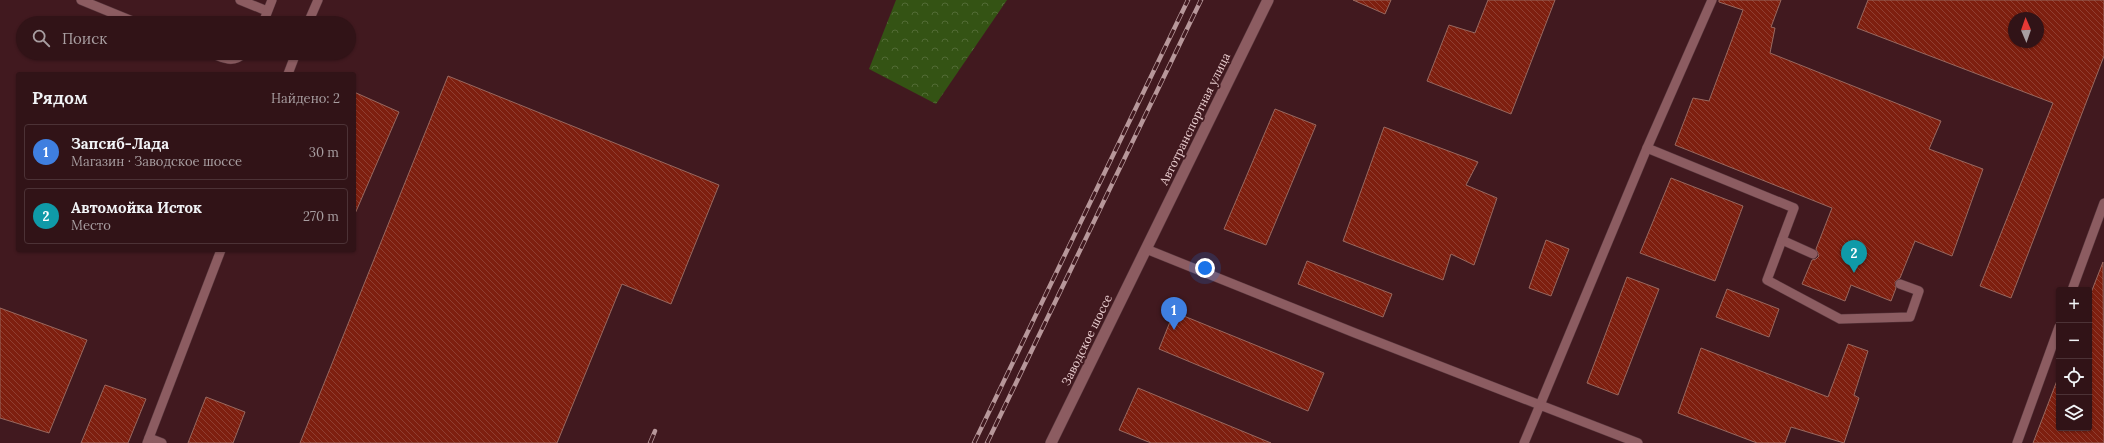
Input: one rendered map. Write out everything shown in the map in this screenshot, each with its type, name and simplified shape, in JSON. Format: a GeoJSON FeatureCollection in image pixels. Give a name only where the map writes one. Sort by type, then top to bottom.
{"type":"FeatureCollection","features":[{"type":"Feature","properties":{"kind":"main road","name":"Автотранспортная улица"},"geometry":{"type":"LineString","coordinates":[[1146,249],[1268,0]]}},
{"type":"Feature","properties":{"kind":"main road","name":"Заводское шоссе"},"geometry":{"type":"LineString","coordinates":[[1052,443],[1146,249]]}},
{"type":"Feature","properties":{"kind":"lane"},"geometry":{"type":"LineString","coordinates":[[81,0],[120,16]]}},
{"type":"Feature","properties":{"kind":"lane"},"geometry":{"type":"LineString","coordinates":[[240,0],[267,11]]}},
{"type":"Feature","properties":{"kind":"lane"},"geometry":{"type":"LineString","coordinates":[[265,16],[272,0]]}},
{"type":"Feature","properties":{"kind":"lane"},"geometry":{"type":"LineString","coordinates":[[311,16],[318,0]]}},
{"type":"Feature","properties":{"kind":"lane"},"geometry":{"type":"LineString","coordinates":[[1524,443],[1647,148],[1712,0]]}},
{"type":"Feature","properties":{"kind":"lane"},"geometry":{"type":"LineString","coordinates":[[289,72],[293,60]]}},
{"type":"Feature","properties":{"kind":"lane"},"geometry":{"type":"LineString","coordinates":[[1647,148],[1794,208],[1767,280],[1840,319],[1910,317],[1919,291],[1900,284]]}},
{"type":"Feature","properties":{"kind":"lane"},"geometry":{"type":"LineString","coordinates":[[2073,287],[2104,203]]}},
{"type":"Feature","properties":{"kind":"lane"},"geometry":{"type":"LineString","coordinates":[[1782,240],[1812,254]]}},
{"type":"Feature","properties":{"kind":"lane"},"geometry":{"type":"LineString","coordinates":[[1146,249],[1355,333],[1638,443]]}},
{"type":"Feature","properties":{"kind":"lane"},"geometry":{"type":"LineString","coordinates":[[162,443],[148,441],[220,252]]}},
{"type":"Feature","properties":{"kind":"lane"},"geometry":{"type":"LineString","coordinates":[[2017,443],[2056,335]]}},
{"type":"Feature","properties":{"kind":"green space"},"geometry":{"type":"Polygon","coordinates":[[[896,0],[1007,0],[936,104],[869,69],[896,0]]]}},
{"type":"Feature","properties":{"kind":"building"},"geometry":{"type":"Polygon","coordinates":[[[1353,0],[1391,0],[1385,14],[1353,0]]]}},
{"type":"Feature","properties":{"kind":"building"},"geometry":{"type":"Polygon","coordinates":[[[1488,0],[1555,0],[1511,114],[1427,81],[1449,25],[1475,33],[1488,0]]]}},
{"type":"Feature","properties":{"kind":"building"},"geometry":{"type":"Polygon","coordinates":[[[1719,0],[1781,0],[1771,27],[1775,28],[1770,53],[1941,121],[1929,149],[1983,169],[1952,256],[1915,241],[1900,278],[1895,282],[1896,288],[1891,301],[1851,285],[1845,301],[1802,284],[1812,260],[1819,256],[1816,249],[1832,208],[1675,145],[1693,98],[1709,101],[1743,10],[1719,2],[1719,0]]]}},
{"type":"Feature","properties":{"kind":"building"},"geometry":{"type":"Polygon","coordinates":[[[1868,0],[2104,0],[2104,56],[2011,298],[1980,286],[2053,103],[1857,28],[1868,0]]]}},
{"type":"Feature","properties":{"kind":"building"},"geometry":{"type":"Polygon","coordinates":[[[448,76],[719,185],[671,304],[622,284],[557,443],[300,443],[448,76]]]}},
{"type":"Feature","properties":{"kind":"building"},"geometry":{"type":"Polygon","coordinates":[[[356,93],[399,112],[356,211],[356,93]]]}},
{"type":"Feature","properties":{"kind":"building"},"geometry":{"type":"Polygon","coordinates":[[[1275,109],[1316,125],[1266,245],[1224,229],[1275,109]]]}},
{"type":"Feature","properties":{"kind":"building"},"geometry":{"type":"Polygon","coordinates":[[[1384,127],[1478,162],[1466,185],[1497,198],[1474,265],[1451,254],[1443,280],[1343,241],[1384,127]]]}},
{"type":"Feature","properties":{"kind":"building"},"geometry":{"type":"Polygon","coordinates":[[[1671,178],[1743,206],[1715,281],[1640,253],[1671,178]]]}},
{"type":"Feature","properties":{"kind":"building"},"geometry":{"type":"Polygon","coordinates":[[[1546,240],[1569,249],[1551,296],[1529,288],[1546,240]]]}},
{"type":"Feature","properties":{"kind":"building"},"geometry":{"type":"Polygon","coordinates":[[[1307,261],[1392,294],[1383,317],[1298,284],[1307,261]]]}},
{"type":"Feature","properties":{"kind":"building"},"geometry":{"type":"Polygon","coordinates":[[[2103,262],[2104,443],[2033,443],[2056,383],[2056,431],[2092,431],[2092,290],[2103,262]]]}},
{"type":"Feature","properties":{"kind":"building"},"geometry":{"type":"Polygon","coordinates":[[[1627,277],[1659,289],[1618,395],[1587,383],[1627,277]]]}},
{"type":"Feature","properties":{"kind":"building"},"geometry":{"type":"Polygon","coordinates":[[[1727,289],[1779,309],[1769,337],[1716,317],[1727,289]]]}},
{"type":"Feature","properties":{"kind":"building"},"geometry":{"type":"Polygon","coordinates":[[[0,308],[87,340],[49,433],[0,418],[0,308]]]}},
{"type":"Feature","properties":{"kind":"building"},"geometry":{"type":"Polygon","coordinates":[[[1174,312],[1324,373],[1308,411],[1159,349],[1174,312]]]}},
{"type":"Feature","properties":{"kind":"building"},"geometry":{"type":"Polygon","coordinates":[[[1848,344],[1868,351],[1854,395],[1859,398],[1844,443],[1791,427],[1785,443],[1757,443],[1678,413],[1701,348],[1828,397],[1848,344]]]}},
{"type":"Feature","properties":{"kind":"building"},"geometry":{"type":"Polygon","coordinates":[[[105,385],[146,399],[128,443],[81,443],[105,385]]]}},
{"type":"Feature","properties":{"kind":"building"},"geometry":{"type":"Polygon","coordinates":[[[1138,388],[1271,443],[1151,443],[1119,430],[1138,388]]]}},
{"type":"Feature","properties":{"kind":"building"},"geometry":{"type":"Polygon","coordinates":[[[206,397],[245,412],[233,443],[188,443],[206,397]]]}},
{"type":"Feature","properties":{"kind":"railway"},"geometry":{"type":"LineString","coordinates":[[974,443],[1188,0]]}},
{"type":"Feature","properties":{"kind":"railway"},"geometry":{"type":"LineString","coordinates":[[987,443],[1201,0]]}},
{"type":"Feature","properties":{"kind":"railway"},"geometry":{"type":"LineString","coordinates":[[650,443],[655,431]]}},
{"type":"Feature","properties":{"kind":"place","name":"Автомойка Исток"},"geometry":{"type":"Point","coordinates":[1854,273]}},
{"type":"Feature","properties":{"kind":"place","name":"Запсиб-Лада"},"geometry":{"type":"Point","coordinates":[1174,330]}}]}
